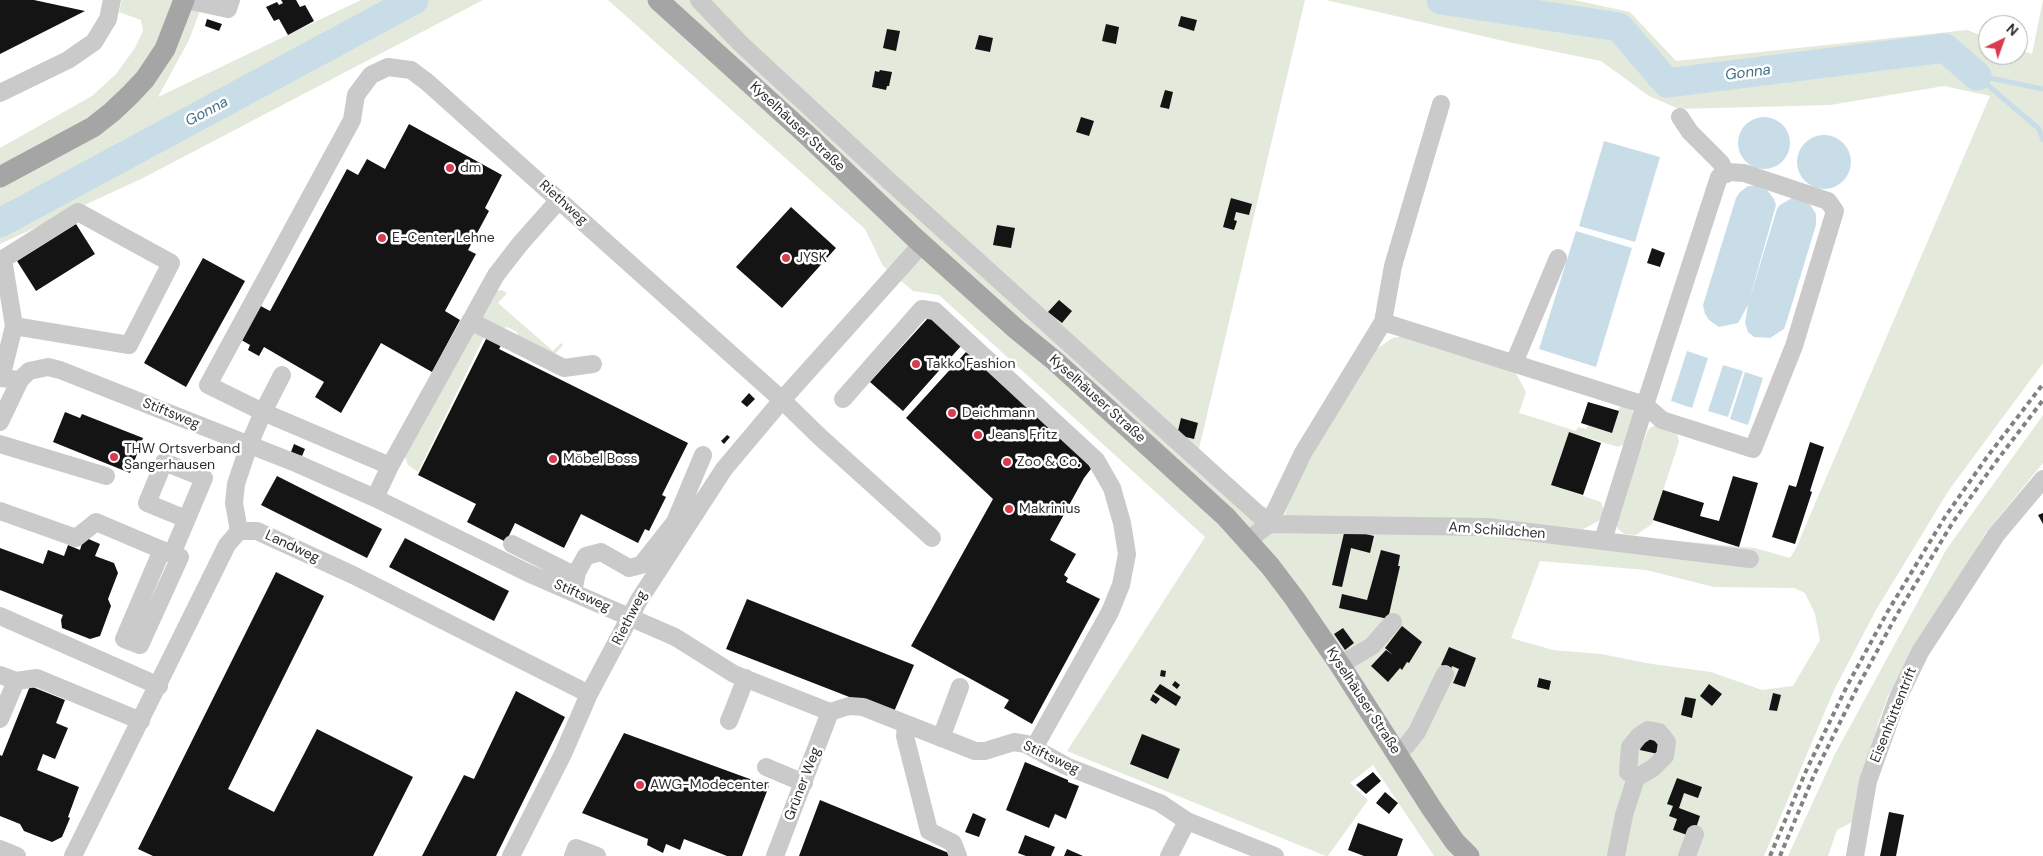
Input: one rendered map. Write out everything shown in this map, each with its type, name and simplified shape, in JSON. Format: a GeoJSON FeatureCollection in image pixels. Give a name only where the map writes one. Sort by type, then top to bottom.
{"type":"FeatureCollection","features":[{"type":"Feature","properties":{"kind":"main road"},"geometry":{"type":"LineString","coordinates":[[0,177],[93,126],[130,95],[145,79],[164,49],[185,0]]}},
{"type":"Feature","properties":{"kind":"main road","name":"Kyselhäuser Straße"},"geometry":{"type":"LineString","coordinates":[[658,0],[808,136],[1010,324],[1070,374],[1200,492],[1248,540],[1280,579],[1340,665],[1455,842],[1470,856]]}},
{"type":"Feature","properties":{"kind":"street"},"geometry":{"type":"LineString","coordinates":[[0,93],[68,60],[94,42],[108,19],[112,0]]}},
{"type":"Feature","properties":{"kind":"street"},"geometry":{"type":"LineString","coordinates":[[185,0],[228,9],[231,0]]}},
{"type":"Feature","properties":{"kind":"street"},"geometry":{"type":"LineString","coordinates":[[699,0],[740,43],[1269,524]]}},
{"type":"Feature","properties":{"kind":"street","name":"Riethweg"},"geometry":{"type":"LineString","coordinates":[[263,412],[208,385],[352,120],[356,95],[371,75],[388,67],[411,70],[782,400],[820,437],[932,538]]}},
{"type":"Feature","properties":{"kind":"street"},"geometry":{"type":"LineString","coordinates":[[1248,540],[1269,524],[1303,453],[1383,322],[1393,266],[1440,104]]}},
{"type":"Feature","properties":{"kind":"street"},"geometry":{"type":"LineString","coordinates":[[1680,117],[1690,132],[1721,163],[1726,174]]}},
{"type":"Feature","properties":{"kind":"street"},"geometry":{"type":"LineString","coordinates":[[1383,322],[1645,405],[1662,420],[1753,449],[1794,346],[1835,211],[1828,201],[1744,173],[1726,174],[1719,177],[1714,188],[1645,405],[1603,540]]}},
{"type":"Feature","properties":{"kind":"street"},"geometry":{"type":"LineString","coordinates":[[375,498],[390,466],[496,275],[507,259],[559,200]]}},
{"type":"Feature","properties":{"kind":"street"},"geometry":{"type":"LineString","coordinates":[[0,422],[20,380],[1,378],[14,326],[3,259],[78,212],[171,263],[129,345],[14,326]]}},
{"type":"Feature","properties":{"kind":"street","name":"Riethweg"},"geometry":{"type":"LineString","coordinates":[[511,856],[563,754],[589,694],[680,526],[739,449],[918,240],[931,218]]}},
{"type":"Feature","properties":{"kind":"street"},"geometry":{"type":"LineString","coordinates":[[1514,363],[1558,258]]}},
{"type":"Feature","properties":{"kind":"street"},"geometry":{"type":"LineString","coordinates":[[842,398],[922,309],[935,311],[1096,460],[1112,488],[1122,524],[1127,554],[1121,585],[1110,612],[1034,748]]}},
{"type":"Feature","properties":{"kind":"street"},"geometry":{"type":"LineString","coordinates":[[470,321],[564,368],[593,364]]}},
{"type":"Feature","properties":{"kind":"street"},"geometry":{"type":"LineString","coordinates":[[1070,374],[1084,357]]}},
{"type":"Feature","properties":{"kind":"street","name":"Stiftsweg"},"geometry":{"type":"LineString","coordinates":[[20,380],[29,371],[39,368],[48,367],[60,370],[298,464],[375,498],[528,573],[574,584],[630,618],[675,637],[726,670],[830,712],[855,705],[975,751],[985,751],[1014,742],[1034,748],[1066,766],[1160,803],[1187,821],[1275,856]]}},
{"type":"Feature","properties":{"kind":"street"},"geometry":{"type":"LineString","coordinates":[[73,856],[159,686],[227,545],[239,531],[234,503],[236,484],[263,412],[282,375]]}},
{"type":"Feature","properties":{"kind":"street"},"geometry":{"type":"LineString","coordinates":[[263,412],[390,466]]}},
{"type":"Feature","properties":{"kind":"street"},"geometry":{"type":"LineString","coordinates":[[0,444],[106,476]]}},
{"type":"Feature","properties":{"kind":"street"},"geometry":{"type":"LineString","coordinates":[[512,544],[574,584],[586,556],[601,552],[628,568],[641,565],[680,526],[703,455]]}},
{"type":"Feature","properties":{"kind":"street","name":"Eisenhüttentrift"},"geometry":{"type":"LineString","coordinates":[[1855,856],[1868,782],[1897,700],[1920,652],[1996,535],[2043,479]]}},
{"type":"Feature","properties":{"kind":"street"},"geometry":{"type":"LineString","coordinates":[[0,511],[76,538],[96,522],[167,552],[186,519]]}},
{"type":"Feature","properties":{"kind":"street","name":"Am Schildchen"},"geometry":{"type":"LineString","coordinates":[[1269,524],[1488,527],[1750,559]]}},
{"type":"Feature","properties":{"kind":"street","name":"Landweg"},"geometry":{"type":"LineString","coordinates":[[239,531],[257,530],[354,575],[589,694]]}},
{"type":"Feature","properties":{"kind":"street"},"geometry":{"type":"LineString","coordinates":[[0,616],[159,686]]}},
{"type":"Feature","properties":{"kind":"street"},"geometry":{"type":"LineString","coordinates":[[1340,665],[1372,646],[1393,622]]}},
{"type":"Feature","properties":{"kind":"street"},"geometry":{"type":"LineString","coordinates":[[1396,752],[1406,746],[1417,732],[1445,674]]}},
{"type":"Feature","properties":{"kind":"street"},"geometry":{"type":"LineString","coordinates":[[0,719],[8,678],[37,678],[141,721]]}},
{"type":"Feature","properties":{"kind":"street"},"geometry":{"type":"LineString","coordinates":[[729,721],[746,678]]}},
{"type":"Feature","properties":{"kind":"street"},"geometry":{"type":"LineString","coordinates":[[941,738],[960,687]]}},
{"type":"Feature","properties":{"kind":"street","name":"Grüner Weg"},"geometry":{"type":"LineString","coordinates":[[775,856],[830,712]]}},
{"type":"Feature","properties":{"kind":"street"},"geometry":{"type":"LineString","coordinates":[[906,724],[905,736],[929,831],[953,843],[958,856]]}},
{"type":"Feature","properties":{"kind":"street"},"geometry":{"type":"LineString","coordinates":[[766,767],[804,783]]}},
{"type":"Feature","properties":{"kind":"street"},"geometry":{"type":"LineString","coordinates":[[1616,856],[1624,815],[1636,778]]}},
{"type":"Feature","properties":{"kind":"street"},"geometry":{"type":"LineString","coordinates":[[1169,856],[1187,821]]}},
{"type":"Feature","properties":{"kind":"street"},"geometry":{"type":"LineString","coordinates":[[1687,856],[1695,834]]}},
{"type":"Feature","properties":{"kind":"street"},"geometry":{"type":"LineString","coordinates":[[572,856],[576,848],[597,856]]}},
{"type":"Feature","properties":{"kind":"street"},"geometry":{"type":"LineString","coordinates":[[0,849],[17,856]]}},
{"type":"Feature","properties":{"kind":"shaded area"},"geometry":{"type":"Polygon","coordinates":[[[122,0],[204,0],[189,40],[158,97],[361,0],[483,0],[143,178],[0,244],[0,148],[92,96],[116,74],[135,48],[143,31],[141,20],[119,12],[122,0]]]}},
{"type":"Feature","properties":{"kind":"shaded area"},"geometry":{"type":"Polygon","coordinates":[[[608,0],[1305,0],[1198,453],[1262,506],[1270,508],[1284,517],[1304,459],[1373,351],[1393,338],[1404,336],[1514,370],[1526,392],[1519,413],[1576,431],[1578,427],[1586,429],[1588,425],[1612,432],[1621,403],[1629,407],[1634,414],[1626,443],[1618,447],[1569,432],[1551,485],[1601,502],[1604,510],[1602,519],[1578,532],[1755,548],[1790,558],[1796,548],[1990,96],[1944,86],[1830,105],[1679,109],[1649,96],[1601,61],[1508,42],[1326,0],[1574,0],[1630,12],[1676,61],[1967,30],[1978,34],[1978,65],[2028,65],[2028,53],[2032,54],[2043,0],[2043,363],[1949,490],[1876,610],[1834,690],[1764,856],[1434,856],[1373,765],[1350,783],[1368,800],[1328,856],[1326,856],[1067,751],[1205,537],[939,295],[913,291],[883,266],[865,229],[608,0]],[[1540,561],[1511,638],[1553,650],[1601,654],[1652,664],[1711,672],[1762,690],[1793,686],[1820,640],[1815,614],[1805,593],[1794,588],[1714,587],[1646,570],[1540,561]]]}},
{"type":"Feature","properties":{"kind":"shaded area"},"geometry":{"type":"Polygon","coordinates":[[[502,290],[507,293],[498,303],[553,351],[561,343],[563,345],[554,355],[520,341],[517,332],[507,327],[498,330],[482,317],[496,291],[502,290]]]}},
{"type":"Feature","properties":{"kind":"shaded area"},"geometry":{"type":"Polygon","coordinates":[[[475,327],[486,333],[418,472],[408,465],[405,457],[475,327]]]}},
{"type":"Feature","properties":{"kind":"shaded area"},"geometry":{"type":"Polygon","coordinates":[[[2043,415],[2043,463],[1985,534],[1888,696],[1878,723],[1854,821],[1837,830],[1828,856],[1788,856],[1835,754],[1946,550],[2043,415]]]}},
{"type":"Feature","properties":{"kind":"shaded area"},"geometry":{"type":"Polygon","coordinates":[[[1662,425],[1677,433],[1679,442],[1652,524],[1636,535],[1624,534],[1618,529],[1614,521],[1648,430],[1653,426],[1662,425]]]}},
{"type":"Feature","properties":{"kind":"water"},"geometry":{"type":"Polygon","coordinates":[[[1759,117],[1769,117],[1779,121],[1786,128],[1790,143],[1786,158],[1779,165],[1769,169],[1759,169],[1749,165],[1742,158],[1738,148],[1738,138],[1742,128],[1749,121],[1759,117]]]}},
{"type":"Feature","properties":{"kind":"water"},"geometry":{"type":"Polygon","coordinates":[[[1819,135],[1829,135],[1843,143],[1849,152],[1851,162],[1849,172],[1843,181],[1829,189],[1819,189],[1809,184],[1802,177],[1797,167],[1797,157],[1802,147],[1809,140],[1819,135]]]}},
{"type":"Feature","properties":{"kind":"water"},"geometry":{"type":"Polygon","coordinates":[[[1604,141],[1660,157],[1635,242],[1579,226],[1604,141]]]}},
{"type":"Feature","properties":{"kind":"water"},"geometry":{"type":"Polygon","coordinates":[[[1748,186],[1756,186],[1767,190],[1776,205],[1749,301],[1777,209],[1780,205],[1792,198],[1809,203],[1816,214],[1816,225],[1784,329],[1770,338],[1754,337],[1748,332],[1745,323],[1748,305],[1738,323],[1719,327],[1709,320],[1703,305],[1736,198],[1748,186]]]}},
{"type":"Feature","properties":{"kind":"water"},"geometry":{"type":"Polygon","coordinates":[[[1576,231],[1632,248],[1596,367],[1539,349],[1576,231]]]}},
{"type":"Feature","properties":{"kind":"water"},"geometry":{"type":"Polygon","coordinates":[[[1687,351],[1708,358],[1692,408],[1671,401],[1687,351]]]}},
{"type":"Feature","properties":{"kind":"water"},"geometry":{"type":"Polygon","coordinates":[[[1723,365],[1743,371],[1728,417],[1708,411],[1723,365]]]}},
{"type":"Feature","properties":{"kind":"water"},"geometry":{"type":"Polygon","coordinates":[[[1745,372],[1763,378],[1748,425],[1730,419],[1745,372]]]}},
{"type":"Feature","properties":{"kind":"building"},"geometry":{"type":"Polygon","coordinates":[[[0,0],[34,0],[85,11],[0,54],[0,0]]]}},
{"type":"Feature","properties":{"kind":"building"},"geometry":{"type":"Polygon","coordinates":[[[281,0],[296,0],[300,7],[305,5],[314,21],[288,35],[279,19],[274,21],[266,7],[277,2],[279,5],[283,3],[281,0]]]}},
{"type":"Feature","properties":{"kind":"building"},"geometry":{"type":"Polygon","coordinates":[[[1181,16],[1197,20],[1194,31],[1178,26],[1181,16]]]}},
{"type":"Feature","properties":{"kind":"building"},"geometry":{"type":"Polygon","coordinates":[[[207,19],[222,24],[219,31],[205,26],[207,19]]]}},
{"type":"Feature","properties":{"kind":"building"},"geometry":{"type":"Polygon","coordinates":[[[1106,24],[1119,27],[1116,44],[1102,41],[1106,24]]]}},
{"type":"Feature","properties":{"kind":"building"},"geometry":{"type":"Polygon","coordinates":[[[887,29],[900,31],[896,51],[883,48],[887,29]]]}},
{"type":"Feature","properties":{"kind":"building"},"geometry":{"type":"Polygon","coordinates":[[[979,35],[993,38],[990,52],[975,49],[979,35]]]}},
{"type":"Feature","properties":{"kind":"building"},"geometry":{"type":"Polygon","coordinates":[[[880,70],[892,72],[889,86],[887,86],[886,90],[872,87],[875,71],[879,72],[880,70]]]}},
{"type":"Feature","properties":{"kind":"building"},"geometry":{"type":"Polygon","coordinates":[[[1165,90],[1173,92],[1169,109],[1160,107],[1165,90]]]}},
{"type":"Feature","properties":{"kind":"building"},"geometry":{"type":"Polygon","coordinates":[[[1081,117],[1094,121],[1089,136],[1076,132],[1081,117]]]}},
{"type":"Feature","properties":{"kind":"building"},"geometry":{"type":"Polygon","coordinates":[[[409,124],[502,175],[485,208],[489,211],[468,250],[476,254],[445,311],[460,320],[432,372],[381,343],[341,413],[315,397],[324,382],[264,347],[259,356],[248,350],[250,345],[236,337],[255,303],[270,311],[347,169],[358,175],[367,159],[385,169],[409,124]]]}},
{"type":"Feature","properties":{"kind":"building"},"geometry":{"type":"Polygon","coordinates":[[[1231,198],[1252,204],[1249,215],[1236,212],[1234,220],[1237,221],[1234,230],[1223,227],[1231,198]]]}},
{"type":"Feature","properties":{"kind":"building","name":"JYSK"},"geometry":{"type":"Polygon","coordinates":[[[791,207],[836,248],[782,308],[736,267],[791,207]]]}},
{"type":"Feature","properties":{"kind":"building"},"geometry":{"type":"Polygon","coordinates":[[[76,224],[95,254],[36,291],[17,261],[76,224]]]}},
{"type":"Feature","properties":{"kind":"building"},"geometry":{"type":"Polygon","coordinates":[[[997,225],[1015,228],[1011,248],[993,245],[997,225]]]}},
{"type":"Feature","properties":{"kind":"building"},"geometry":{"type":"Polygon","coordinates":[[[1652,248],[1665,253],[1660,267],[1647,263],[1652,248]]]}},
{"type":"Feature","properties":{"kind":"building"},"geometry":{"type":"Polygon","coordinates":[[[203,258],[245,281],[186,387],[144,363],[203,258]]]}},
{"type":"Feature","properties":{"kind":"building"},"geometry":{"type":"Polygon","coordinates":[[[1059,300],[1072,311],[1062,323],[1048,312],[1059,300]]]}},
{"type":"Feature","properties":{"kind":"building","name":"Takko Fashion"},"geometry":{"type":"Polygon","coordinates":[[[929,317],[961,346],[903,411],[870,382],[929,317]]]}},
{"type":"Feature","properties":{"kind":"building","name":"Möbel Boss"},"geometry":{"type":"Polygon","coordinates":[[[489,333],[504,340],[499,349],[688,443],[662,495],[666,497],[649,531],[645,529],[638,543],[581,514],[564,548],[515,523],[506,542],[467,522],[476,504],[418,475],[489,333]]]}},
{"type":"Feature","properties":{"kind":"building"},"geometry":{"type":"Polygon","coordinates":[[[966,352],[1094,465],[1084,478],[1050,540],[1076,554],[1064,575],[1068,578],[1066,582],[1100,599],[1032,724],[1004,708],[1009,700],[911,646],[993,499],[906,418],[966,352]]]}},
{"type":"Feature","properties":{"kind":"building"},"geometry":{"type":"Polygon","coordinates":[[[749,393],[755,399],[747,407],[741,402],[749,393]]]}},
{"type":"Feature","properties":{"kind":"building"},"geometry":{"type":"Polygon","coordinates":[[[1588,402],[1619,411],[1612,433],[1581,423],[1588,402]]]}},
{"type":"Feature","properties":{"kind":"building","name":"THW Ortsverband Sangerhausen"},"geometry":{"type":"Polygon","coordinates":[[[65,412],[80,418],[82,414],[143,438],[130,473],[53,442],[65,412]]]}},
{"type":"Feature","properties":{"kind":"building"},"geometry":{"type":"Polygon","coordinates":[[[1181,418],[1198,423],[1194,439],[1177,435],[1181,418]]]}},
{"type":"Feature","properties":{"kind":"building"},"geometry":{"type":"Polygon","coordinates":[[[1569,432],[1601,443],[1583,495],[1551,485],[1569,432]]]}},
{"type":"Feature","properties":{"kind":"building"},"geometry":{"type":"Polygon","coordinates":[[[727,435],[730,437],[724,444],[721,441],[727,435]]]}},
{"type":"Feature","properties":{"kind":"building"},"geometry":{"type":"Polygon","coordinates":[[[1810,442],[1824,447],[1795,544],[1772,537],[1789,485],[1796,487],[1810,442]]]}},
{"type":"Feature","properties":{"kind":"building"},"geometry":{"type":"Polygon","coordinates":[[[294,444],[305,449],[302,456],[291,452],[294,444]]]}},
{"type":"Feature","properties":{"kind":"building"},"geometry":{"type":"Polygon","coordinates":[[[277,476],[382,529],[367,558],[261,505],[277,476]]]}},
{"type":"Feature","properties":{"kind":"building"},"geometry":{"type":"Polygon","coordinates":[[[1733,476],[1758,483],[1739,547],[1653,520],[1663,490],[1704,503],[1700,516],[1719,521],[1733,476]]]}},
{"type":"Feature","properties":{"kind":"building"},"geometry":{"type":"Polygon","coordinates":[[[2043,513],[2043,524],[2038,515],[2043,513]]]}},
{"type":"Feature","properties":{"kind":"building"},"geometry":{"type":"Polygon","coordinates":[[[1345,529],[1374,536],[1370,553],[1351,548],[1342,587],[1332,585],[1345,529]]]}},
{"type":"Feature","properties":{"kind":"building"},"geometry":{"type":"Polygon","coordinates":[[[84,537],[100,544],[95,556],[114,563],[118,573],[108,599],[111,606],[100,636],[90,639],[62,628],[61,620],[63,615],[0,590],[0,548],[43,564],[48,550],[64,556],[68,545],[80,550],[84,537]]]}},
{"type":"Feature","properties":{"kind":"building"},"geometry":{"type":"Polygon","coordinates":[[[405,538],[509,591],[494,621],[389,567],[405,538]]]}},
{"type":"Feature","properties":{"kind":"building"},"geometry":{"type":"Polygon","coordinates":[[[1381,550],[1400,555],[1398,566],[1400,566],[1388,619],[1339,608],[1342,594],[1367,600],[1381,550]]]}},
{"type":"Feature","properties":{"kind":"building"},"geometry":{"type":"Polygon","coordinates":[[[276,572],[324,596],[228,789],[274,812],[317,729],[413,777],[373,856],[153,856],[138,849],[276,572]]]}},
{"type":"Feature","properties":{"kind":"building"},"geometry":{"type":"Polygon","coordinates":[[[747,599],[914,665],[893,714],[726,649],[747,599]]]}},
{"type":"Feature","properties":{"kind":"building"},"geometry":{"type":"Polygon","coordinates":[[[1402,626],[1422,642],[1409,663],[1407,662],[1402,670],[1400,668],[1388,682],[1371,666],[1386,650],[1393,655],[1385,648],[1402,626]]]}},
{"type":"Feature","properties":{"kind":"building"},"geometry":{"type":"Polygon","coordinates":[[[1343,628],[1354,643],[1345,650],[1334,634],[1343,628]]]}},
{"type":"Feature","properties":{"kind":"building"},"geometry":{"type":"Polygon","coordinates":[[[1449,647],[1476,658],[1465,687],[1453,683],[1459,669],[1452,666],[1451,669],[1441,665],[1449,647]]]}},
{"type":"Feature","properties":{"kind":"building"},"geometry":{"type":"Polygon","coordinates":[[[1161,670],[1166,671],[1165,677],[1160,676],[1161,670]]]}},
{"type":"Feature","properties":{"kind":"building"},"geometry":{"type":"Polygon","coordinates":[[[1539,678],[1551,681],[1549,690],[1537,687],[1539,678]]]}},
{"type":"Feature","properties":{"kind":"building"},"geometry":{"type":"Polygon","coordinates":[[[1175,681],[1180,685],[1177,689],[1172,685],[1175,681]]]}},
{"type":"Feature","properties":{"kind":"building"},"geometry":{"type":"Polygon","coordinates":[[[1160,684],[1181,697],[1176,706],[1154,692],[1160,684]]]}},
{"type":"Feature","properties":{"kind":"building"},"geometry":{"type":"Polygon","coordinates":[[[1709,684],[1722,694],[1712,706],[1700,696],[1709,684]]]}},
{"type":"Feature","properties":{"kind":"building"},"geometry":{"type":"Polygon","coordinates":[[[30,686],[65,700],[56,723],[68,728],[55,759],[43,754],[37,770],[79,787],[62,837],[52,842],[24,831],[20,824],[0,816],[0,755],[2,756],[30,686]]]}},
{"type":"Feature","properties":{"kind":"building"},"geometry":{"type":"Polygon","coordinates":[[[516,691],[565,717],[496,856],[422,856],[464,775],[474,779],[516,691]]]}},
{"type":"Feature","properties":{"kind":"building"},"geometry":{"type":"Polygon","coordinates":[[[1773,693],[1781,695],[1777,711],[1769,710],[1773,693]]]}},
{"type":"Feature","properties":{"kind":"building"},"geometry":{"type":"Polygon","coordinates":[[[1153,694],[1160,699],[1156,704],[1150,700],[1153,694]]]}},
{"type":"Feature","properties":{"kind":"building"},"geometry":{"type":"Polygon","coordinates":[[[1685,697],[1696,699],[1692,718],[1681,715],[1685,697]]]}},
{"type":"Feature","properties":{"kind":"building"},"geometry":{"type":"Polygon","coordinates":[[[624,733],[769,786],[742,856],[727,856],[684,839],[680,850],[666,844],[663,853],[647,845],[648,839],[582,813],[624,733]]]}},
{"type":"Feature","properties":{"kind":"building"},"geometry":{"type":"Polygon","coordinates":[[[1142,734],[1180,749],[1168,779],[1130,764],[1142,734]]]}},
{"type":"Feature","properties":{"kind":"building"},"geometry":{"type":"Polygon","coordinates":[[[1643,737],[1661,743],[1658,754],[1640,750],[1643,737]]]}},
{"type":"Feature","properties":{"kind":"building"},"geometry":{"type":"Polygon","coordinates":[[[1025,762],[1079,786],[1066,819],[1055,814],[1049,828],[1006,810],[1025,762]]]}},
{"type":"Feature","properties":{"kind":"building"},"geometry":{"type":"Polygon","coordinates":[[[1373,772],[1381,781],[1366,794],[1356,785],[1373,772]]]}},
{"type":"Feature","properties":{"kind":"building"},"geometry":{"type":"Polygon","coordinates":[[[1677,778],[1702,787],[1698,798],[1684,793],[1679,808],[1700,816],[1696,828],[1690,836],[1673,830],[1677,819],[1669,816],[1673,806],[1667,804],[1677,778]]]}},
{"type":"Feature","properties":{"kind":"building"},"geometry":{"type":"Polygon","coordinates":[[[1385,792],[1398,803],[1389,814],[1376,803],[1385,792]]]}},
{"type":"Feature","properties":{"kind":"building"},"geometry":{"type":"Polygon","coordinates":[[[820,800],[956,856],[799,856],[820,800]]]}},
{"type":"Feature","properties":{"kind":"building"},"geometry":{"type":"Polygon","coordinates":[[[1889,812],[1904,815],[1896,856],[1880,856],[1889,812]]]}},
{"type":"Feature","properties":{"kind":"building"},"geometry":{"type":"Polygon","coordinates":[[[973,813],[986,819],[979,837],[965,832],[973,813]]]}},
{"type":"Feature","properties":{"kind":"building"},"geometry":{"type":"Polygon","coordinates":[[[1358,823],[1403,839],[1397,856],[1364,856],[1348,850],[1358,823]]]}},
{"type":"Feature","properties":{"kind":"building"},"geometry":{"type":"Polygon","coordinates":[[[1025,835],[1055,847],[1051,856],[1026,856],[1018,853],[1025,835]]]}},
{"type":"Feature","properties":{"kind":"building"},"geometry":{"type":"Polygon","coordinates":[[[1067,849],[1083,856],[1064,856],[1067,849]]]}},
{"type":"Feature","properties":{"kind":"waterway","name":"Gonna"},"geometry":{"type":"LineString","coordinates":[[0,223],[414,0]]}},
{"type":"Feature","properties":{"kind":"waterway","name":"Gonna"},"geometry":{"type":"LineString","coordinates":[[1441,0],[1619,27],[1667,83],[1945,48],[1977,76]]}},
{"type":"Feature","properties":{"kind":"waterway","name":"Gonna"},"geometry":{"type":"LineString","coordinates":[[1478,5],[1479,0]]}},
{"type":"Feature","properties":{"kind":"waterway","name":"Gonna"},"geometry":{"type":"LineString","coordinates":[[1977,76],[2039,129],[2043,140]]}},
{"type":"Feature","properties":{"kind":"waterway"},"geometry":{"type":"LineString","coordinates":[[1980,76],[2043,89]]}},
{"type":"Feature","properties":{"kind":"railway"},"geometry":{"type":"LineString","coordinates":[[1770,856],[1806,771],[1847,686],[1888,611],[1945,517],[1987,457],[2043,384]]}},
{"type":"Feature","properties":{"kind":"railway"},"geometry":{"type":"LineString","coordinates":[[1780,856],[1814,775],[1856,690],[1896,616],[1953,522],[2043,400]]}},
{"type":"Feature","properties":{"kind":"place","name":"dm"},"geometry":{"type":"Point","coordinates":[450,168]}},
{"type":"Feature","properties":{"kind":"place","name":"E-Center Lehne"},"geometry":{"type":"Point","coordinates":[382,238]}},
{"type":"Feature","properties":{"kind":"place","name":"JYSK"},"geometry":{"type":"Point","coordinates":[786,258]}},
{"type":"Feature","properties":{"kind":"place","name":"Takko Fashion"},"geometry":{"type":"Point","coordinates":[916,364]}},
{"type":"Feature","properties":{"kind":"place","name":"Deichmann"},"geometry":{"type":"Point","coordinates":[952,413]}},
{"type":"Feature","properties":{"kind":"place","name":"Jeans Fritz"},"geometry":{"type":"Point","coordinates":[978,435]}},
{"type":"Feature","properties":{"kind":"place","name":"THW Ortsverband Sangerhausen"},"geometry":{"type":"Point","coordinates":[114,457]}},
{"type":"Feature","properties":{"kind":"place","name":"Möbel Boss"},"geometry":{"type":"Point","coordinates":[553,459]}},
{"type":"Feature","properties":{"kind":"place","name":"Zoo & Co."},"geometry":{"type":"Point","coordinates":[1007,462]}},
{"type":"Feature","properties":{"kind":"place","name":"Makrinius"},"geometry":{"type":"Point","coordinates":[1009,509]}},
{"type":"Feature","properties":{"kind":"place","name":"AWG-Modecenter"},"geometry":{"type":"Point","coordinates":[640,785]}}]}
